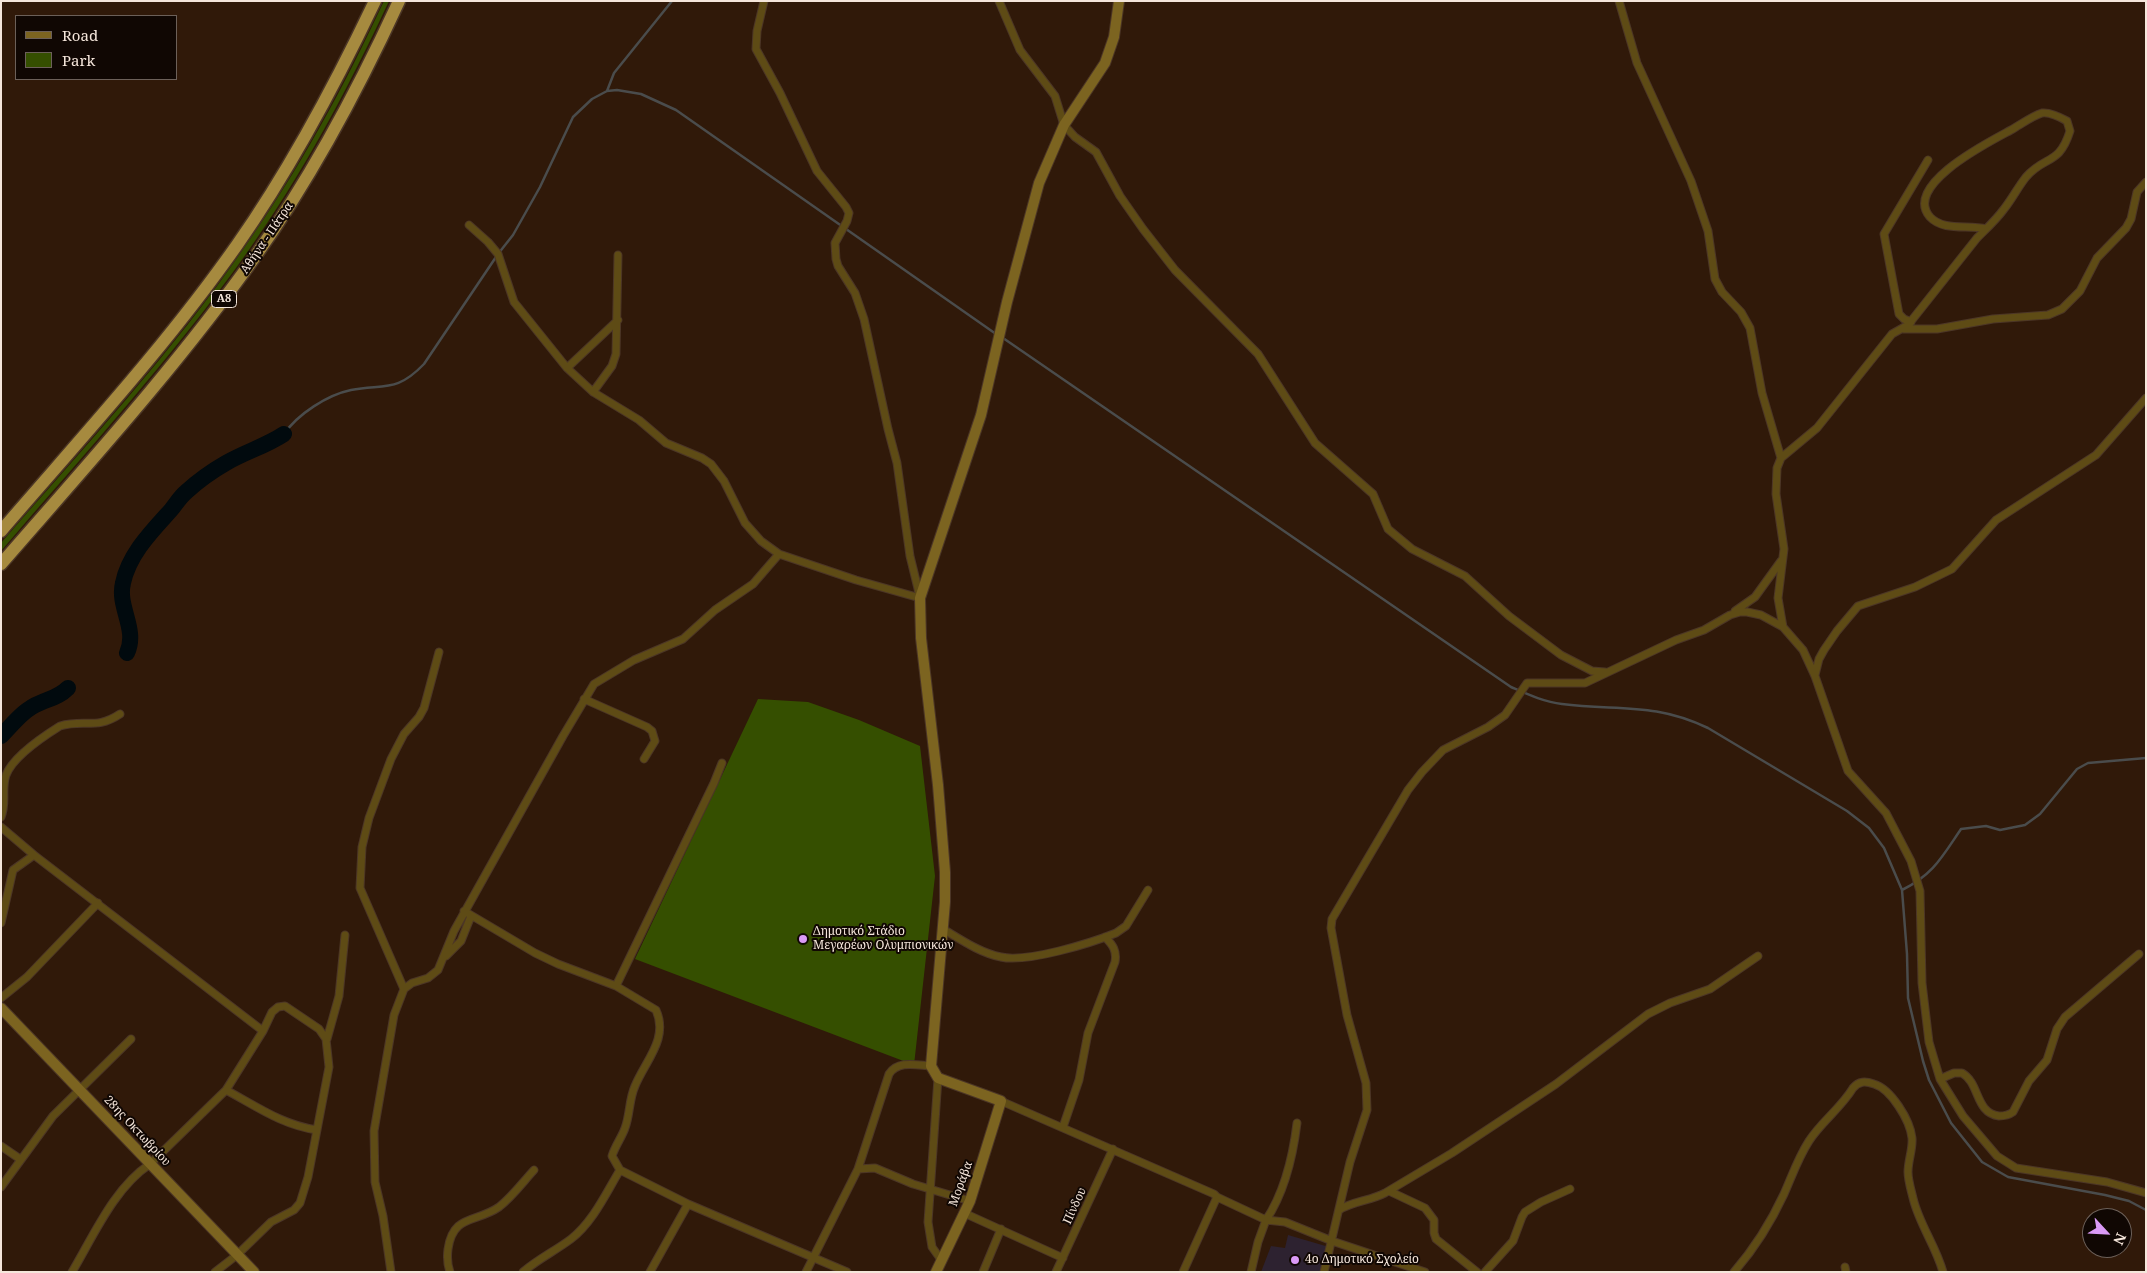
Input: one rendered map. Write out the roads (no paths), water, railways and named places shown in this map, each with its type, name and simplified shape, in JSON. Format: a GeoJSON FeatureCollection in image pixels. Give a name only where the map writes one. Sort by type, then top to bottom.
{"type":"FeatureCollection","features":[{"type":"Feature","properties":{"kind":"highway","name":"Αθήνα - Πάτρα"},"geometry":{"type":"LineString","coordinates":[[1,530],[171,332],[237,244],[307,133],[375,1]]}},
{"type":"Feature","properties":{"kind":"highway","name":"Αθήνα - Πάτρα"},"geometry":{"type":"LineString","coordinates":[[1,564],[156,384],[202,328],[255,257],[326,144],[399,1]]}},
{"type":"Feature","properties":{"kind":"street"},"geometry":{"type":"LineString","coordinates":[[764,1],[757,31],[756,49],[783,99],[817,171],[846,207],[848,216],[836,239],[835,248],[838,266],[855,293],[864,319],[897,463],[910,556],[920,598],[921,638],[944,856],[945,886],[931,1066],[938,1078],[928,1222],[930,1240],[935,1254],[942,1261]]}},
{"type":"Feature","properties":{"kind":"street"},"geometry":{"type":"LineString","coordinates":[[999,1],[1020,50],[1055,96],[1064,125],[1075,137],[1096,152],[1120,196],[1143,229],[1176,270],[1258,354],[1315,443],[1338,465],[1374,494],[1386,526],[1391,533],[1412,549],[1465,576],[1509,616],[1562,655],[1592,671],[1607,672]]}},
{"type":"Feature","properties":{"kind":"street"},"geometry":{"type":"LineString","coordinates":[[920,598],[974,437],[1039,183],[1064,125],[1105,63],[1114,37],[1119,1]]}},
{"type":"Feature","properties":{"kind":"street"},"geometry":{"type":"LineString","coordinates":[[1620,1],[1637,63],[1691,181],[1708,231],[1715,279],[1722,292],[1741,312],[1750,328],[1762,393],[1781,458]]}},
{"type":"Feature","properties":{"kind":"street"},"geometry":{"type":"LineString","coordinates":[[1783,628],[1778,598],[1784,549],[1776,494],[1777,468],[1781,458],[1817,428],[1884,342],[1892,334],[1904,329],[1911,322],[1986,229],[2003,211],[2025,178],[2034,169],[2052,160],[2060,153],[2070,131],[2067,121],[2058,116],[2041,114],[1978,149],[1951,167],[1932,184],[1925,207],[1930,217],[1948,226],[1974,226],[1986,229]]}},
{"type":"Feature","properties":{"kind":"street"},"geometry":{"type":"LineString","coordinates":[[1911,322],[1899,314],[1884,234],[1928,160]]}},
{"type":"Feature","properties":{"kind":"street"},"geometry":{"type":"LineString","coordinates":[[1904,329],[1937,329],[1992,319],[2048,314],[2062,309],[2080,291],[2097,258],[2126,228],[2131,219],[2137,192],[2146,182]]}},
{"type":"Feature","properties":{"kind":"street"},"geometry":{"type":"LineString","coordinates":[[470,225],[498,254],[514,302],[520,312],[567,368],[593,392],[639,420],[666,443],[702,458],[710,464],[724,481],[750,530],[760,541],[779,554],[856,580],[920,598]]}},
{"type":"Feature","properties":{"kind":"street"},"geometry":{"type":"LineString","coordinates":[[593,392],[612,366],[616,354],[618,255]]}},
{"type":"Feature","properties":{"kind":"street"},"geometry":{"type":"LineString","coordinates":[[567,368],[618,320]]}},
{"type":"Feature","properties":{"kind":"street"},"geometry":{"type":"LineString","coordinates":[[1815,676],[1819,659],[1824,650],[1858,606],[1915,587],[1952,569],[1996,520],[2096,455],[2146,398]]}},
{"type":"Feature","properties":{"kind":"street"},"geometry":{"type":"LineString","coordinates":[[391,1272],[383,1216],[375,1182],[374,1131],[394,1015],[404,989],[433,975],[438,970],[464,911],[594,684],[640,657],[682,640],[715,610],[752,584],[779,554]]}},
{"type":"Feature","properties":{"kind":"street"},"geometry":{"type":"LineString","coordinates":[[1324,1272],[1350,1162],[1366,1117],[1367,1092],[1338,971],[1331,928],[1332,919],[1408,790],[1443,750],[1488,727],[1510,710],[1527,683],[1585,683],[1676,640],[1704,630],[1730,615],[1755,597],[1783,558]]}},
{"type":"Feature","properties":{"kind":"street"},"geometry":{"type":"LineString","coordinates":[[1730,615],[1747,612],[1754,613],[1783,628],[1803,650],[1815,676],[1848,771],[1893,824],[1911,861],[1919,882],[1922,911],[1922,983],[1929,1042],[1940,1079],[1978,1137],[2004,1162],[2016,1168],[2107,1182],[2146,1193]]}},
{"type":"Feature","properties":{"kind":"street"},"geometry":{"type":"LineString","coordinates":[[404,989],[360,888],[362,847],[390,759],[404,734],[419,717],[424,708],[439,652]]}},
{"type":"Feature","properties":{"kind":"street"},"geometry":{"type":"LineString","coordinates":[[584,699],[652,731],[655,741],[644,760]]}},
{"type":"Feature","properties":{"kind":"street"},"geometry":{"type":"LineString","coordinates":[[1,817],[4,810],[6,775],[21,756],[60,726],[68,724],[103,724],[120,714]]}},
{"type":"Feature","properties":{"kind":"street"},"geometry":{"type":"LineString","coordinates":[[616,986],[722,763]]}},
{"type":"Feature","properties":{"kind":"street"},"geometry":{"type":"LineString","coordinates":[[1,827],[34,855],[263,1031]]}},
{"type":"Feature","properties":{"kind":"street"},"geometry":{"type":"LineString","coordinates":[[1,923],[13,870],[34,855]]}},
{"type":"Feature","properties":{"kind":"street"},"geometry":{"type":"LineString","coordinates":[[1,884],[10,881]]}},
{"type":"Feature","properties":{"kind":"street"},"geometry":{"type":"LineString","coordinates":[[942,928],[986,952],[1000,957],[1033,957],[1116,933],[1126,926],[1148,890]]}},
{"type":"Feature","properties":{"kind":"street"},"geometry":{"type":"LineString","coordinates":[[1,998],[27,977],[98,903]]}},
{"type":"Feature","properties":{"kind":"street"},"geometry":{"type":"LineString","coordinates":[[464,911],[558,964],[597,977],[656,1010],[660,1029],[657,1045],[634,1086],[626,1125],[614,1150],[613,1160],[620,1170],[688,1204],[814,1256],[847,1272]]}},
{"type":"Feature","properties":{"kind":"street"},"geometry":{"type":"LineString","coordinates":[[444,958],[461,941],[471,916]]}},
{"type":"Feature","properties":{"kind":"street"},"geometry":{"type":"LineString","coordinates":[[215,1272],[237,1255],[271,1222],[294,1210],[300,1203],[308,1177],[328,1067],[326,1039],[339,996],[345,935]]}},
{"type":"Feature","properties":{"kind":"street"},"geometry":{"type":"LineString","coordinates":[[1063,1127],[1079,1080],[1088,1033],[1115,962],[1116,953],[1112,944],[1105,937]]}},
{"type":"Feature","properties":{"kind":"street"},"geometry":{"type":"LineString","coordinates":[[1940,1079],[1954,1073],[1962,1073],[1970,1080],[1986,1111],[1996,1116],[2009,1115],[2013,1112],[2029,1081],[2048,1060],[2056,1029],[2065,1016],[2139,954]]}},
{"type":"Feature","properties":{"kind":"street"},"geometry":{"type":"LineString","coordinates":[[1338,1210],[1357,1201],[1375,1198],[1452,1153],[1564,1079],[1648,1014],[1670,1003],[1710,989],[1758,956]]}},
{"type":"Feature","properties":{"kind":"street"},"geometry":{"type":"LineString","coordinates":[[72,1272],[124,1186],[136,1173],[150,1164],[226,1090],[263,1031],[272,1012],[278,1007],[285,1006],[319,1029],[326,1039]]}},
{"type":"Feature","properties":{"kind":"street","name":"28ης Οκτωβρίου"},"geometry":{"type":"LineString","coordinates":[[1,1008],[254,1272]]}},
{"type":"Feature","properties":{"kind":"street"},"geometry":{"type":"LineString","coordinates":[[1,1187],[53,1116],[131,1039]]}},
{"type":"Feature","properties":{"kind":"street"},"geometry":{"type":"LineString","coordinates":[[806,1272],[858,1170],[889,1074],[893,1068],[900,1064],[931,1066]]}},
{"type":"Feature","properties":{"kind":"street"},"geometry":{"type":"LineString","coordinates":[[938,1078],[1001,1101],[1063,1127],[1214,1194],[1266,1220],[1285,1222],[1332,1242],[1425,1272]]}},
{"type":"Feature","properties":{"kind":"street"},"geometry":{"type":"LineString","coordinates":[[1734,1272],[1769,1222],[1810,1139],[1860,1082],[1876,1084],[1889,1094],[1898,1105],[1909,1129],[1912,1140],[1908,1172],[1913,1197],[1944,1272]]}},
{"type":"Feature","properties":{"kind":"street"},"geometry":{"type":"LineString","coordinates":[[226,1090],[268,1115],[295,1126],[317,1130]]}},
{"type":"Feature","properties":{"kind":"street","name":"Μοράβα"},"geometry":{"type":"LineString","coordinates":[[936,1272],[970,1201],[1001,1101]]}},
{"type":"Feature","properties":{"kind":"street"},"geometry":{"type":"LineString","coordinates":[[1251,1272],[1258,1242],[1266,1220],[1278,1197],[1294,1141],[1297,1123]]}},
{"type":"Feature","properties":{"kind":"street"},"geometry":{"type":"LineString","coordinates":[[1,1146],[20,1159]]}},
{"type":"Feature","properties":{"kind":"street","name":"Πίνδου"},"geometry":{"type":"LineString","coordinates":[[1056,1272],[1113,1149]]}},
{"type":"Feature","properties":{"kind":"street"},"geometry":{"type":"LineString","coordinates":[[858,1170],[875,1168],[970,1201]]}},
{"type":"Feature","properties":{"kind":"street"},"geometry":{"type":"LineString","coordinates":[[450,1272],[447,1262],[451,1236],[456,1228],[466,1221],[498,1208],[534,1170]]}},
{"type":"Feature","properties":{"kind":"street"},"geometry":{"type":"LineString","coordinates":[[523,1272],[572,1238],[583,1228],[601,1203],[620,1170]]}},
{"type":"Feature","properties":{"kind":"street"},"geometry":{"type":"LineString","coordinates":[[1484,1272],[1513,1241],[1525,1212],[1570,1189]]}},
{"type":"Feature","properties":{"kind":"street"},"geometry":{"type":"LineString","coordinates":[[1389,1191],[1425,1208],[1434,1220],[1436,1240],[1477,1272]]}},
{"type":"Feature","properties":{"kind":"street"},"geometry":{"type":"LineString","coordinates":[[1183,1272],[1214,1194]]}},
{"type":"Feature","properties":{"kind":"street"},"geometry":{"type":"LineString","coordinates":[[650,1272],[688,1204]]}},
{"type":"Feature","properties":{"kind":"street"},"geometry":{"type":"LineString","coordinates":[[964,1214],[1063,1258]]}},
{"type":"Feature","properties":{"kind":"street"},"geometry":{"type":"LineString","coordinates":[[983,1272],[1001,1229]]}},
{"type":"Feature","properties":{"kind":"waterway"},"geometry":{"type":"LineString","coordinates":[[607,91],[614,73],[672,1]]}},
{"type":"Feature","properties":{"kind":"waterway"},"geometry":{"type":"LineString","coordinates":[[284,434],[297,419],[314,406],[332,396],[351,390],[382,387],[398,383],[415,373],[424,364],[498,254],[513,235],[540,187],[573,117],[592,99],[607,91],[617,90],[641,94],[676,110],[996,334]]}},
{"type":"Feature","properties":{"kind":"waterway"},"geometry":{"type":"LineString","coordinates":[[1003,338],[1511,687],[1555,703],[1653,711],[1688,720],[1708,728],[1847,811],[1869,828],[1884,848],[1902,890],[1908,998],[1929,1080],[1951,1123],[1982,1162],[2008,1177],[2105,1195],[2129,1201],[2146,1210]]}},
{"type":"Feature","properties":{"kind":"waterway"},"geometry":{"type":"LineString","coordinates":[[127,653],[130,635],[123,601],[123,583],[130,562],[142,544],[182,496],[200,480],[226,463],[284,434]]}},
{"type":"Feature","properties":{"kind":"waterway"},"geometry":{"type":"LineString","coordinates":[[1,736],[29,709],[68,688]]}},
{"type":"Feature","properties":{"kind":"waterway"},"geometry":{"type":"LineString","coordinates":[[1902,890],[1922,878],[1936,864],[1961,829],[1986,826],[2000,830],[2025,825],[2040,814],[2077,769],[2088,763],[2146,758]]}},
{"type":"Feature","properties":{"kind":"place","name":"Δημοτικό Στάδιο Μεγαρέων Ολυμπιονικών"},"geometry":{"type":"Point","coordinates":[803,939]}},
{"type":"Feature","properties":{"kind":"place","name":"4ο Δημοτικό Σχολείο"},"geometry":{"type":"Point","coordinates":[1295,1260]}}]}
